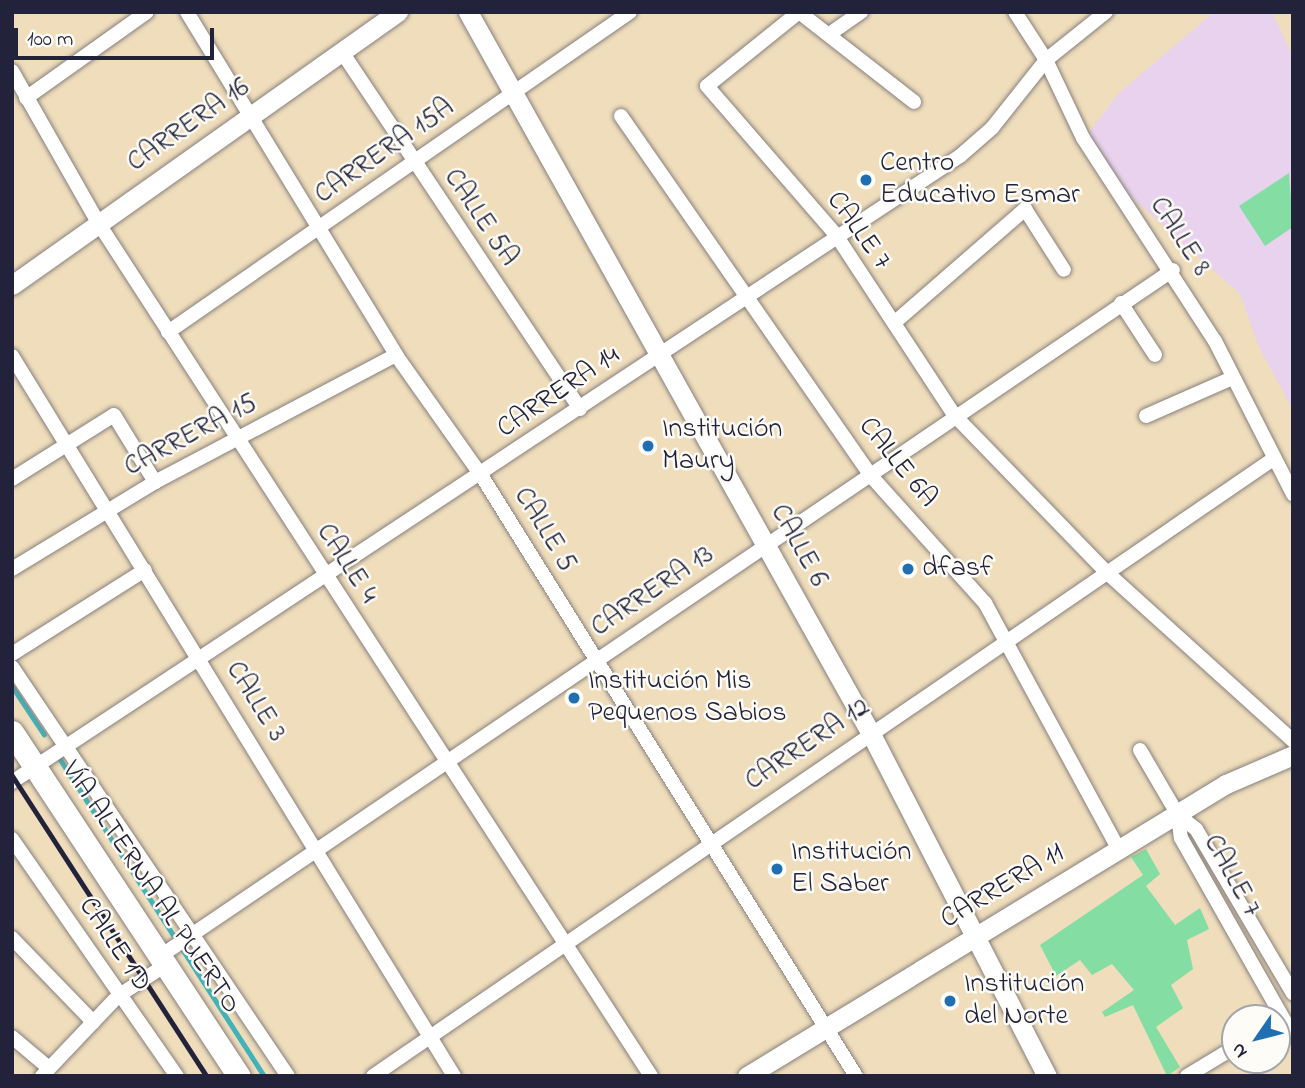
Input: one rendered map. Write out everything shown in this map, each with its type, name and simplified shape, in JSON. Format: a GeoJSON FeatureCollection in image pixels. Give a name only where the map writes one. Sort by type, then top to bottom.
{"type":"FeatureCollection","features":[{"type":"Feature","properties":{"kind":"main road","name":"VÍA ALTERNA AL PUERTO"},"geometry":{"type":"LineString","coordinates":[[12,732],[52,756],[177,948],[239,1076]]}},
{"type":"Feature","properties":{"kind":"street"},"geometry":{"type":"LineString","coordinates":[[26,98],[147,12]]}},
{"type":"Feature","properties":{"kind":"street","name":"CALLE 5"},"geometry":{"type":"LineString","coordinates":[[187,12],[396,355],[481,475],[856,1076]]}},
{"type":"Feature","properties":{"kind":"street","name":"CARRERA 16"},"geometry":{"type":"LineString","coordinates":[[12,285],[398,12]]}},
{"type":"Feature","properties":{"kind":"street","name":"CALLE 6"},"geometry":{"type":"LineString","coordinates":[[468,12],[662,352],[765,545],[870,732],[973,938],[1046,1076]]}},
{"type":"Feature","properties":{"kind":"street","name":"CARRERA 15A"},"geometry":{"type":"LineString","coordinates":[[168,332],[630,12]]}},
{"type":"Feature","properties":{"kind":"street"},"geometry":{"type":"LineString","coordinates":[[799,12],[831,33],[915,102]]}},
{"type":"Feature","properties":{"kind":"street","name":"CALLE 7"},"geometry":{"type":"LineString","coordinates":[[799,12],[707,86],[836,235],[955,416],[1104,570],[1293,741]]}},
{"type":"Feature","properties":{"kind":"street"},"geometry":{"type":"LineString","coordinates":[[831,33],[861,12]]}},
{"type":"Feature","properties":{"kind":"street","name":"CALLE 8"},"geometry":{"type":"LineString","coordinates":[[1015,12],[1046,60],[1083,138],[1173,270],[1293,494]]}},
{"type":"Feature","properties":{"kind":"street","name":"CARRERA 14"},"geometry":{"type":"LineString","coordinates":[[12,782],[481,475],[745,295],[960,156],[992,128],[1046,60],[1106,12]]}},
{"type":"Feature","properties":{"kind":"street","name":"CALLE 5A"},"geometry":{"type":"LineString","coordinates":[[342,52],[413,163],[580,409]]}},
{"type":"Feature","properties":{"kind":"street","name":"CALLE 4"},"geometry":{"type":"LineString","coordinates":[[12,71],[99,224],[445,763],[651,1076]]}},
{"type":"Feature","properties":{"kind":"street","name":"CALLE 6A"},"geometry":{"type":"LineString","coordinates":[[621,116],[871,476],[985,603],[1119,850]]}},
{"type":"Feature","properties":{"kind":"street"},"geometry":{"type":"LineString","coordinates":[[894,323],[1024,209],[1064,270]]}},
{"type":"Feature","properties":{"kind":"street","name":"CARRERA 13"},"geometry":{"type":"LineString","coordinates":[[46,1072],[118,996],[177,948],[318,849],[1173,270]]}},
{"type":"Feature","properties":{"kind":"street"},"geometry":{"type":"LineString","coordinates":[[1121,303],[1155,355]]}},
{"type":"Feature","properties":{"kind":"street","name":"CARRERA 15"},"geometry":{"type":"LineString","coordinates":[[12,569],[155,482],[396,355]]}},
{"type":"Feature","properties":{"kind":"street","name":"CALLE 3"},"geometry":{"type":"LineString","coordinates":[[12,356],[318,849],[454,1076]]}},
{"type":"Feature","properties":{"kind":"street"},"geometry":{"type":"LineString","coordinates":[[1146,416],[1232,378]]}},
{"type":"Feature","properties":{"kind":"street"},"geometry":{"type":"LineString","coordinates":[[12,479],[114,415],[155,482]]}},
{"type":"Feature","properties":{"kind":"street","name":"CARRERA 12"},"geometry":{"type":"LineString","coordinates":[[373,1076],[1007,640],[1104,570],[1273,459]]}},
{"type":"Feature","properties":{"kind":"street"},"geometry":{"type":"LineString","coordinates":[[12,654],[145,570]]}},
{"type":"Feature","properties":{"kind":"street"},"geometry":{"type":"LineString","coordinates":[[12,667],[52,756],[177,948],[288,1076]]}},
{"type":"Feature","properties":{"kind":"street"},"geometry":{"type":"LineString","coordinates":[[1140,750],[1178,814]]}},
{"type":"Feature","properties":{"kind":"street","name":"CARRERA 11"},"geometry":{"type":"LineString","coordinates":[[747,1076],[1178,814],[1260,766],[1293,755]]}},
{"type":"Feature","properties":{"kind":"street","name":"CALLE 7"},"geometry":{"type":"LineString","coordinates":[[1178,814],[1196,829],[1293,994]]}},
{"type":"Feature","properties":{"kind":"street","name":"CALLE 7"},"geometry":{"type":"LineString","coordinates":[[1178,814],[1181,838],[1277,1004]]}},
{"type":"Feature","properties":{"kind":"street","name":"CALLE 1D"},"geometry":{"type":"LineString","coordinates":[[12,839],[118,996],[177,1076]]}},
{"type":"Feature","properties":{"kind":"street"},"geometry":{"type":"LineString","coordinates":[[13,940],[93,1022]]}},
{"type":"Feature","properties":{"kind":"street"},"geometry":{"type":"LineString","coordinates":[[12,1037],[46,1072]]}},
{"type":"Feature","properties":{"kind":"street"},"geometry":{"type":"LineString","coordinates":[[1187,1076],[1221,1055]]}},
{"type":"Feature","properties":{"kind":"shaded area"},"geometry":{"type":"Polygon","coordinates":[[[1214,12],[1272,12],[1293,57],[1293,410],[1259,347],[1240,294],[1119,186],[1087,135],[1118,94],[1214,12]]]}},
{"type":"Feature","properties":{"kind":"green space"},"geometry":{"type":"Polygon","coordinates":[[[1289,173],[1293,227],[1265,246],[1239,206],[1289,173]]]}},
{"type":"Feature","properties":{"kind":"green space"},"geometry":{"type":"Polygon","coordinates":[[[1146,849],[1160,874],[1146,886],[1175,925],[1200,908],[1209,929],[1187,940],[1193,969],[1171,985],[1183,1008],[1156,1027],[1180,1067],[1167,1076],[1133,1005],[1105,1017],[1102,1012],[1134,990],[1112,964],[1092,975],[1080,960],[1056,976],[1040,945],[1143,875],[1131,857],[1146,849]]]}},
{"type":"Feature","properties":{"kind":"waterway"},"geometry":{"type":"LineString","coordinates":[[12,686],[44,734]]}},
{"type":"Feature","properties":{"kind":"waterway"},"geometry":{"type":"LineString","coordinates":[[60,759],[264,1076]]}},
{"type":"Feature","properties":{"kind":"railway"},"geometry":{"type":"LineString","coordinates":[[12,775],[207,1076]]}},
{"type":"Feature","properties":{"kind":"place","name":"Centro Educativo Esmar"},"geometry":{"type":"Point","coordinates":[866,180]}},
{"type":"Feature","properties":{"kind":"place","name":"Institución Maury"},"geometry":{"type":"Point","coordinates":[648,446]}},
{"type":"Feature","properties":{"kind":"place","name":"dfasf"},"geometry":{"type":"Point","coordinates":[908,569]}},
{"type":"Feature","properties":{"kind":"place","name":"Institución Mis Pequenos Sabios"},"geometry":{"type":"Point","coordinates":[574,698]}},
{"type":"Feature","properties":{"kind":"place","name":"Institución El Saber"},"geometry":{"type":"Point","coordinates":[777,869]}},
{"type":"Feature","properties":{"kind":"place","name":"Institución del Norte"},"geometry":{"type":"Point","coordinates":[950,1001]}}]}
